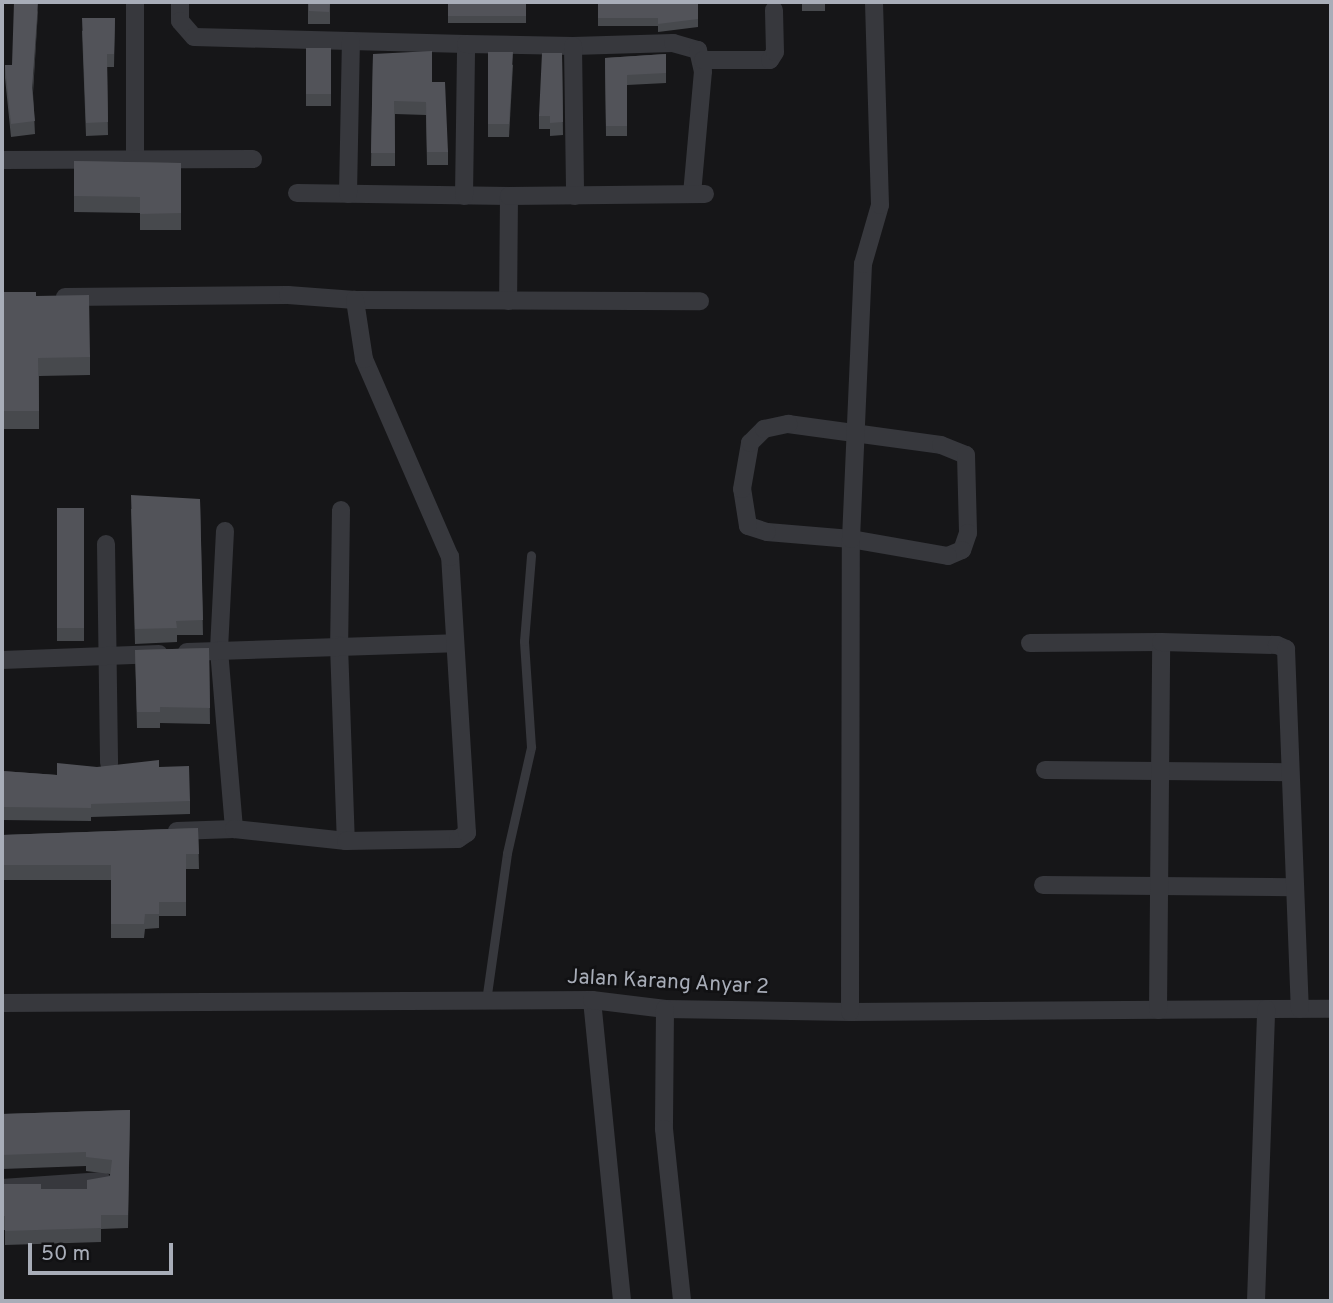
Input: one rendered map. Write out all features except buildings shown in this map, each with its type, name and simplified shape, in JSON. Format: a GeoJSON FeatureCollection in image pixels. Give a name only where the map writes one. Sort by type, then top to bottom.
{"type":"FeatureCollection","features":[{"type":"Feature","properties":{"kind":"street"},"geometry":{"type":"LineString","coordinates":[[135,2],[135,159]]}},
{"type":"Feature","properties":{"kind":"street"},"geometry":{"type":"LineString","coordinates":[[180,2],[180,22],[194,37],[573,46],[673,43],[698,50],[703,60],[698,194],[464,196],[297,192]]}},
{"type":"Feature","properties":{"kind":"street"},"geometry":{"type":"LineString","coordinates":[[850,1012],[851,539],[863,264],[880,205],[874,2]]}},
{"type":"Feature","properties":{"kind":"street"},"geometry":{"type":"LineString","coordinates":[[703,60],[770,60],[775,52],[775,10]]}},
{"type":"Feature","properties":{"kind":"street"},"geometry":{"type":"LineString","coordinates":[[348,194],[351,41]]}},
{"type":"Feature","properties":{"kind":"street"},"geometry":{"type":"LineString","coordinates":[[464,196],[466,44]]}},
{"type":"Feature","properties":{"kind":"street"},"geometry":{"type":"LineString","coordinates":[[573,46],[575,196]]}},
{"type":"Feature","properties":{"kind":"street"},"geometry":{"type":"LineString","coordinates":[[2,160],[253,159]]}},
{"type":"Feature","properties":{"kind":"street"},"geometry":{"type":"LineString","coordinates":[[508,301],[509,196]]}},
{"type":"Feature","properties":{"kind":"street"},"geometry":{"type":"LineString","coordinates":[[40,298],[288,295],[355,300],[699,301]]}},
{"type":"Feature","properties":{"kind":"street"},"geometry":{"type":"LineString","coordinates":[[152,832],[234,829],[346,841],[458,839],[467,833],[450,557],[364,359],[355,300]]}},
{"type":"Feature","properties":{"kind":"street"},"geometry":{"type":"LineString","coordinates":[[782,424],[856,433],[941,445],[965,455],[968,533],[958,555],[948,556],[851,539],[748,526],[742,489],[750,443],[764,429],[782,424]]}},
{"type":"Feature","properties":{"kind":"street"},"geometry":{"type":"LineString","coordinates":[[341,510],[339,645],[346,841]]}},
{"type":"Feature","properties":{"kind":"street"},"geometry":{"type":"LineString","coordinates":[[225,531],[219,650],[234,829]]}},
{"type":"Feature","properties":{"kind":"street"},"geometry":{"type":"LineString","coordinates":[[106,544],[109,763]]}},
{"type":"Feature","properties":{"kind":"street"},"geometry":{"type":"LineString","coordinates":[[1158,1010],[1161,642]]}},
{"type":"Feature","properties":{"kind":"street"},"geometry":{"type":"LineString","coordinates":[[1030,643],[1161,642],[1276,645],[1286,649],[1292,887],[1300,1009]]}},
{"type":"Feature","properties":{"kind":"street"},"geometry":{"type":"LineString","coordinates":[[2,660],[339,645],[454,643]]}},
{"type":"Feature","properties":{"kind":"street"},"geometry":{"type":"LineString","coordinates":[[1045,770],[1289,772]]}},
{"type":"Feature","properties":{"kind":"street"},"geometry":{"type":"LineString","coordinates":[[1043,885],[1292,887]]}},
{"type":"Feature","properties":{"kind":"street"},"geometry":{"type":"LineString","coordinates":[[592,1000],[621,1301]]}},
{"type":"Feature","properties":{"kind":"street","name":"Jalan Karang Anyar 2"},"geometry":{"type":"LineString","coordinates":[[2,1003],[592,1000],[665,1009],[850,1012],[1331,1009]]}},
{"type":"Feature","properties":{"kind":"street"},"geometry":{"type":"LineString","coordinates":[[665,1009],[664,1129],[682,1301]]}},
{"type":"Feature","properties":{"kind":"street"},"geometry":{"type":"LineString","coordinates":[[1256,1301],[1266,1009]]}},
{"type":"Feature","properties":{"kind":"street"},"geometry":{"type":"LineString","coordinates":[[2,1188],[103,1181]]}},
{"type":"Feature","properties":{"kind":"lane"},"geometry":{"type":"LineString","coordinates":[[486,1001],[507,853],[531,747],[524,641],[531,555]]}}]}
